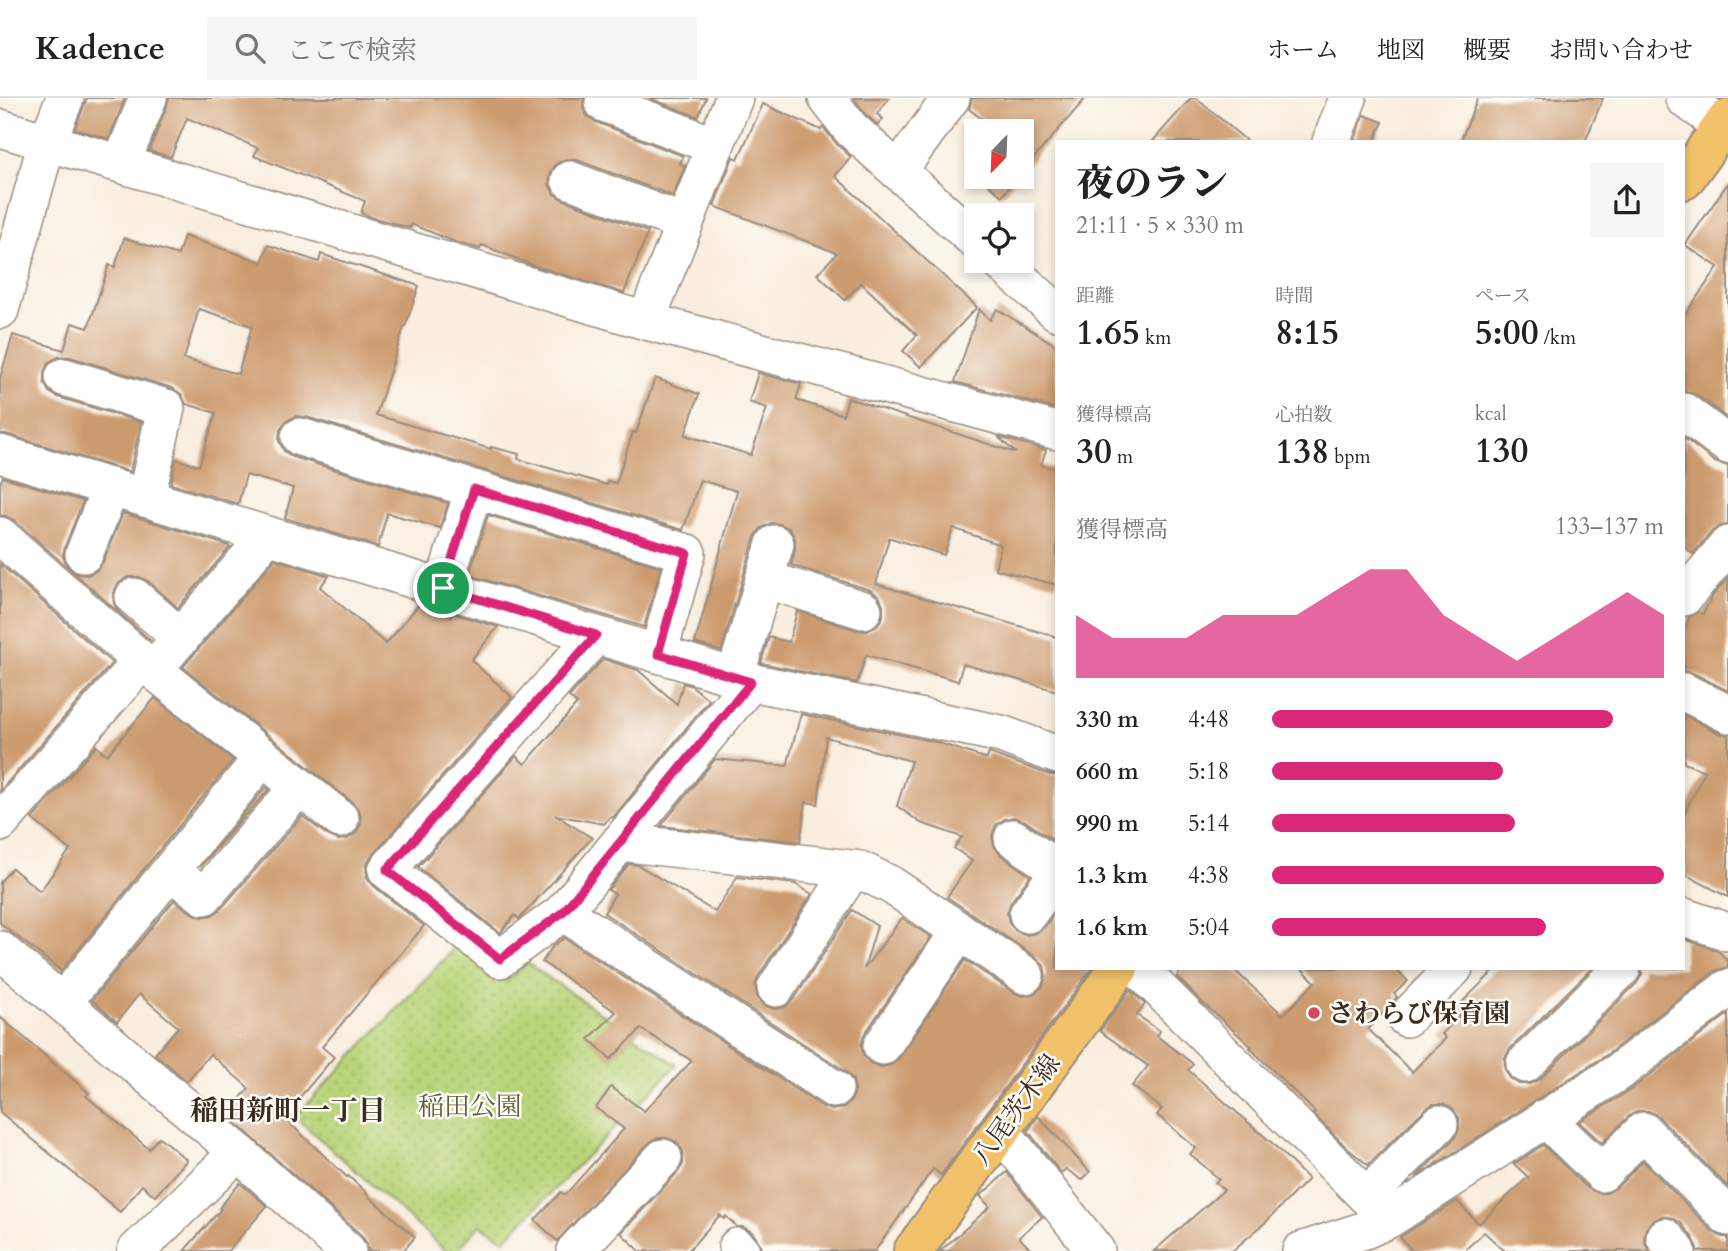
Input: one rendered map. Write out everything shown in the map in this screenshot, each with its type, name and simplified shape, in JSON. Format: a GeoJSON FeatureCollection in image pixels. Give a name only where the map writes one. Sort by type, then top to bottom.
{"type":"FeatureCollection","features":[{"type":"Feature","properties":{"kind":"main road"},"geometry":{"type":"LineString","coordinates":[[1685,179],[1726,125]]}},
{"type":"Feature","properties":{"kind":"main road","name":"八尾茨木線"},"geometry":{"type":"LineString","coordinates":[[913,1251],[1118,970]]}},
{"type":"Feature","properties":{"kind":"street"},"geometry":{"type":"LineString","coordinates":[[0,310],[47,142],[65,98]]}},
{"type":"Feature","properties":{"kind":"street"},"geometry":{"type":"LineString","coordinates":[[121,163],[148,98]]}},
{"type":"Feature","properties":{"kind":"street"},"geometry":{"type":"LineString","coordinates":[[646,321],[734,98]]}},
{"type":"Feature","properties":{"kind":"street"},"geometry":{"type":"LineString","coordinates":[[827,98],[851,130],[964,230]]}},
{"type":"Feature","properties":{"kind":"street"},"geometry":{"type":"LineString","coordinates":[[898,171],[951,98]]}},
{"type":"Feature","properties":{"kind":"street"},"geometry":{"type":"LineString","coordinates":[[1332,140],[1348,98]]}},
{"type":"Feature","properties":{"kind":"street"},"geometry":{"type":"LineString","coordinates":[[1684,98],[1726,125]]}},
{"type":"Feature","properties":{"kind":"street"},"geometry":{"type":"LineString","coordinates":[[604,103],[715,146]]}},
{"type":"Feature","properties":{"kind":"street"},"geometry":{"type":"LineString","coordinates":[[0,128],[646,321],[1055,429]]}},
{"type":"Feature","properties":{"kind":"street"},"geometry":{"type":"LineString","coordinates":[[570,180],[684,223]]}},
{"type":"Feature","properties":{"kind":"street"},"geometry":{"type":"LineString","coordinates":[[1013,273],[1055,310]]}},
{"type":"Feature","properties":{"kind":"street"},"geometry":{"type":"LineString","coordinates":[[64,377],[166,408],[146,498]]}},
{"type":"Feature","properties":{"kind":"street"},"geometry":{"type":"LineString","coordinates":[[1685,413],[1728,445]]}},
{"type":"Feature","properties":{"kind":"street"},"geometry":{"type":"LineString","coordinates":[[300,437],[687,553],[658,654]]}},
{"type":"Feature","properties":{"kind":"street"},"geometry":{"type":"LineString","coordinates":[[0,454],[743,679],[1001,734],[1055,754]]}},
{"type":"Feature","properties":{"kind":"street"},"geometry":{"type":"LineString","coordinates":[[84,554],[111,487]]}},
{"type":"Feature","properties":{"kind":"street"},"geometry":{"type":"LineString","coordinates":[[443,588],[474,489]]}},
{"type":"Feature","properties":{"kind":"street"},"geometry":{"type":"LineString","coordinates":[[0,823],[148,665],[181,638],[268,535]]}},
{"type":"Feature","properties":{"kind":"street"},"geometry":{"type":"LineString","coordinates":[[0,536],[148,665],[340,819]]}},
{"type":"Feature","properties":{"kind":"street"},"geometry":{"type":"LineString","coordinates":[[596,635],[387,870],[500,959],[563,912],[620,842],[743,679],[764,579],[775,544]]}},
{"type":"Feature","properties":{"kind":"street"},"geometry":{"type":"LineString","coordinates":[[1685,596],[1727,548]]}},
{"type":"Feature","properties":{"kind":"street"},"geometry":{"type":"LineString","coordinates":[[764,579],[863,610]]}},
{"type":"Feature","properties":{"kind":"street"},"geometry":{"type":"LineString","coordinates":[[134,597],[181,638]]}},
{"type":"Feature","properties":{"kind":"street"},"geometry":{"type":"LineString","coordinates":[[1685,692],[1728,714]]}},
{"type":"Feature","properties":{"kind":"street"},"geometry":{"type":"LineString","coordinates":[[62,1002],[263,757]]}},
{"type":"Feature","properties":{"kind":"street"},"geometry":{"type":"LineString","coordinates":[[170,871],[204,896],[299,787]]}},
{"type":"Feature","properties":{"kind":"street"},"geometry":{"type":"LineString","coordinates":[[1013,838],[1055,870]]}},
{"type":"Feature","properties":{"kind":"street"},"geometry":{"type":"LineString","coordinates":[[620,842],[860,870],[891,885],[1025,975]]}},
{"type":"Feature","properties":{"kind":"street"},"geometry":{"type":"LineString","coordinates":[[776,988],[853,869]]}},
{"type":"Feature","properties":{"kind":"street"},"geometry":{"type":"LineString","coordinates":[[1028,914],[1055,874]]}},
{"type":"Feature","properties":{"kind":"street"},"geometry":{"type":"LineString","coordinates":[[563,912],[834,1089]]}},
{"type":"Feature","properties":{"kind":"street"},"geometry":{"type":"LineString","coordinates":[[1685,917],[1728,932]]}},
{"type":"Feature","properties":{"kind":"street"},"geometry":{"type":"LineString","coordinates":[[881,1046],[960,931]]}},
{"type":"Feature","properties":{"kind":"street"},"geometry":{"type":"LineString","coordinates":[[0,950],[238,1152],[347,1251]]}},
{"type":"Feature","properties":{"kind":"street"},"geometry":{"type":"LineString","coordinates":[[1140,970],[1376,1224]]}},
{"type":"Feature","properties":{"kind":"street"},"geometry":{"type":"LineString","coordinates":[[1406,1018],[1452,970]]}},
{"type":"Feature","properties":{"kind":"street"},"geometry":{"type":"LineString","coordinates":[[1525,1064],[1620,970]]}},
{"type":"Feature","properties":{"kind":"street"},"geometry":{"type":"LineString","coordinates":[[1301,1251],[1376,1224],[1620,1071],[1728,988]]}},
{"type":"Feature","properties":{"kind":"street"},"geometry":{"type":"LineString","coordinates":[[1545,1118],[1602,1172],[1643,1131],[1728,1217]]}},
{"type":"Feature","properties":{"kind":"street"},"geometry":{"type":"LineString","coordinates":[[1376,1224],[1439,1124]]}},
{"type":"Feature","properties":{"kind":"street"},"geometry":{"type":"LineString","coordinates":[[1001,1131],[1096,1251]]}},
{"type":"Feature","properties":{"kind":"street"},"geometry":{"type":"LineString","coordinates":[[136,1251],[238,1152]]}},
{"type":"Feature","properties":{"kind":"street"},"geometry":{"type":"LineString","coordinates":[[575,1251],[663,1158]]}},
{"type":"Feature","properties":{"kind":"green space","name":"稲田公園"},"geometry":{"type":"Polygon","coordinates":[[[457,945],[506,981],[527,963],[677,1065],[504,1240],[480,1225],[457,1251],[446,1251],[295,1117],[457,945]]]}},
{"type":"Feature","properties":{"kind":"building"},"geometry":{"type":"Polygon","coordinates":[[[87,98],[125,98],[109,139],[75,129],[87,98]]]}},
{"type":"Feature","properties":{"kind":"building"},"geometry":{"type":"Polygon","coordinates":[[[169,98],[584,98],[583,107],[587,116],[683,156],[680,164],[685,166],[673,196],[577,160],[566,159],[556,164],[551,172],[549,184],[554,194],[562,199],[648,232],[624,293],[535,266],[482,245],[480,249],[411,224],[410,228],[361,213],[365,201],[254,156],[258,148],[187,118],[171,157],[149,151],[169,98]]]}},
{"type":"Feature","properties":{"kind":"building"},"geometry":{"type":"Polygon","coordinates":[[[649,98],[706,98],[698,117],[649,98]]]}},
{"type":"Feature","properties":{"kind":"building"},"geometry":{"type":"Polygon","coordinates":[[[854,98],[889,98],[877,114],[883,119],[878,125],[866,115],[854,98]]]}},
{"type":"Feature","properties":{"kind":"building"},"geometry":{"type":"Polygon","coordinates":[[[972,98],[1086,98],[1034,158],[1034,119],[982,119],[969,109],[972,98]]]}},
{"type":"Feature","properties":{"kind":"building"},"geometry":{"type":"Polygon","coordinates":[[[1191,98],[1196,98],[1246,140],[1154,140],[1191,98]]]}},
{"type":"Feature","properties":{"kind":"building"},"geometry":{"type":"Polygon","coordinates":[[[1478,98],[1603,98],[1586,140],[1461,140],[1478,98]]]}},
{"type":"Feature","properties":{"kind":"building"},"geometry":{"type":"Polygon","coordinates":[[[763,104],[821,130],[823,127],[851,157],[835,176],[977,307],[921,367],[903,351],[917,335],[861,283],[845,300],[817,274],[837,253],[714,206],[733,157],[738,159],[763,104]]]}},
{"type":"Feature","properties":{"kind":"building"},"geometry":{"type":"Polygon","coordinates":[[[1364,115],[1383,122],[1375,140],[1355,140],[1364,115]]]}},
{"type":"Feature","properties":{"kind":"building"},"geometry":{"type":"Polygon","coordinates":[[[1728,183],[1728,419],[1697,395],[1685,391],[1685,315],[1718,267],[1685,245],[1728,183]]]}},
{"type":"Feature","properties":{"kind":"building"},"geometry":{"type":"Polygon","coordinates":[[[994,189],[1008,189],[1002,196],[994,189]]]}},
{"type":"Feature","properties":{"kind":"building"},"geometry":{"type":"Polygon","coordinates":[[[184,236],[262,262],[268,245],[319,262],[321,254],[419,286],[376,415],[491,449],[519,454],[518,459],[607,485],[608,481],[616,483],[655,378],[699,394],[685,435],[751,455],[767,408],[749,402],[758,373],[801,384],[796,400],[843,415],[848,398],[1016,453],[998,437],[1046,450],[1041,465],[1055,468],[1055,584],[995,569],[1001,545],[953,528],[944,555],[889,538],[876,584],[1055,636],[1055,690],[963,664],[958,681],[866,655],[857,683],[761,663],[769,637],[789,642],[797,611],[867,631],[877,626],[883,616],[883,605],[879,596],[870,590],[791,565],[795,539],[790,529],[780,524],[771,523],[761,528],[755,537],[721,651],[695,643],[737,491],[700,480],[683,530],[306,417],[296,416],[286,421],[280,430],[279,441],[284,451],[293,457],[448,503],[440,528],[387,513],[378,547],[285,518],[293,488],[246,475],[238,504],[171,484],[176,459],[199,466],[216,413],[186,404],[181,394],[172,388],[70,357],[59,357],[49,362],[44,372],[44,382],[49,392],[141,422],[130,472],[0,434],[0,378],[13,335],[64,350],[72,323],[88,328],[109,265],[115,267],[124,238],[178,255],[184,236]],[[199,309],[184,359],[238,374],[252,326],[199,309]]]}},
{"type":"Feature","properties":{"kind":"building"},"geometry":{"type":"Polygon","coordinates":[[[979,309],[990,320],[997,309],[1055,345],[1055,408],[955,382],[979,309]]]}},
{"type":"Feature","properties":{"kind":"building"},"geometry":{"type":"Polygon","coordinates":[[[1685,439],[1715,462],[1728,466],[1728,525],[1712,531],[1693,554],[1685,548],[1685,439]]]}},
{"type":"Feature","properties":{"kind":"building"},"geometry":{"type":"Polygon","coordinates":[[[3,477],[83,501],[63,556],[67,566],[77,574],[88,575],[97,570],[103,562],[123,513],[230,547],[178,608],[148,581],[139,577],[127,577],[118,584],[113,594],[114,604],[120,613],[151,641],[14,520],[0,516],[0,483],[3,477]]]}},
{"type":"Feature","properties":{"kind":"building"},"geometry":{"type":"Polygon","coordinates":[[[488,515],[661,567],[644,627],[469,575],[488,515]]]}},
{"type":"Feature","properties":{"kind":"building"},"geometry":{"type":"Polygon","coordinates":[[[275,559],[329,576],[320,587],[386,644],[420,603],[443,610],[451,616],[452,613],[498,627],[471,660],[512,697],[371,857],[366,867],[367,877],[374,886],[424,926],[322,1047],[334,1057],[283,1117],[415,1237],[403,1251],[368,1251],[361,1235],[227,1115],[249,1088],[210,1054],[187,1081],[155,1054],[178,1027],[139,994],[117,1022],[92,1000],[174,900],[202,917],[220,910],[302,816],[338,840],[347,839],[356,833],[361,823],[360,812],[353,803],[183,667],[275,559]]]}},
{"type":"Feature","properties":{"kind":"building"},"geometry":{"type":"Polygon","coordinates":[[[0,564],[112,663],[0,791],[0,564]]]}},
{"type":"Feature","properties":{"kind":"building"},"geometry":{"type":"Polygon","coordinates":[[[1728,578],[1728,691],[1685,671],[1685,628],[1689,617],[1698,612],[1703,614],[1713,595],[1728,578]]]}},
{"type":"Feature","properties":{"kind":"building"},"geometry":{"type":"Polygon","coordinates":[[[603,659],[638,670],[677,704],[683,683],[692,686],[709,700],[613,818],[611,816],[604,824],[555,815],[592,838],[522,916],[519,919],[515,915],[500,933],[418,867],[516,756],[525,764],[577,704],[569,697],[603,659]]]}},
{"type":"Feature","properties":{"kind":"building"},"geometry":{"type":"Polygon","coordinates":[[[155,698],[233,760],[60,972],[0,923],[0,882],[12,868],[40,891],[70,850],[32,819],[96,746],[107,755],[155,698]]]}},
{"type":"Feature","properties":{"kind":"building"},"geometry":{"type":"Polygon","coordinates":[[[801,714],[936,742],[987,759],[989,753],[1055,775],[1055,842],[1025,821],[1014,817],[996,825],[992,835],[994,846],[1001,855],[1030,876],[1011,902],[1007,913],[1009,923],[1016,931],[1027,935],[1036,933],[1055,913],[1055,970],[1091,970],[941,1175],[933,1169],[875,1251],[761,1251],[761,1245],[752,1232],[737,1227],[726,1216],[724,1219],[720,1215],[688,1251],[640,1251],[621,1233],[683,1164],[683,1151],[677,1142],[667,1138],[656,1138],[648,1144],[557,1241],[535,1220],[561,1192],[565,1195],[624,1129],[596,1108],[611,1087],[644,1111],[692,1061],[641,1029],[611,1059],[589,1039],[616,1012],[542,962],[553,946],[564,938],[823,1107],[832,1110],[843,1108],[851,1101],[855,1091],[853,1080],[845,1071],[604,913],[615,894],[608,890],[629,864],[638,865],[715,912],[737,877],[795,884],[812,894],[758,977],[755,986],[757,997],[764,1005],[774,1009],[785,1007],[794,999],[852,910],[877,926],[864,969],[902,918],[931,937],[864,1035],[861,1045],[863,1055],[870,1063],[880,1067],[891,1065],[899,1058],[965,960],[1023,996],[1035,993],[1043,986],[1046,976],[1044,966],[1037,958],[947,897],[972,861],[954,848],[962,837],[921,823],[897,806],[911,761],[826,737],[818,804],[806,802],[800,842],[661,826],[715,759],[787,766],[801,714]]]}},
{"type":"Feature","properties":{"kind":"building"},"geometry":{"type":"Polygon","coordinates":[[[1685,716],[1728,735],[1728,897],[1685,875],[1685,812],[1705,771],[1685,763],[1685,716]]]}},
{"type":"Feature","properties":{"kind":"building"},"geometry":{"type":"Polygon","coordinates":[[[266,787],[269,789],[200,867],[266,787]]]}},
{"type":"Feature","properties":{"kind":"building"},"geometry":{"type":"Polygon","coordinates":[[[1685,939],[1718,951],[1728,961],[1728,967],[1715,971],[1608,1054],[1416,1177],[1454,1139],[1459,1130],[1459,1118],[1453,1109],[1444,1104],[1433,1104],[1425,1109],[1368,1165],[1313,1114],[1315,1112],[1250,1048],[1252,1047],[1177,977],[1182,970],[1234,970],[1283,1015],[1315,982],[1303,970],[1396,970],[1408,981],[1394,994],[1397,997],[1368,1029],[1412,1072],[1446,1038],[1442,1034],[1463,1012],[1458,1006],[1495,970],[1590,970],[1510,1049],[1505,1058],[1505,1069],[1510,1078],[1519,1084],[1530,1084],[1540,1079],[1637,983],[1642,970],[1685,970],[1685,939]]]}},
{"type":"Feature","properties":{"kind":"building"},"geometry":{"type":"Polygon","coordinates":[[[1130,990],[1145,1004],[1137,1015],[1160,1031],[1157,1036],[1193,1064],[1188,1070],[1272,1143],[1308,1179],[1266,1222],[1232,1251],[1154,1251],[1224,1190],[1215,1183],[1219,1179],[1190,1154],[1196,1148],[1157,1115],[1162,1109],[1132,1086],[1148,1066],[1100,1031],[1130,990]]]}},
{"type":"Feature","properties":{"kind":"building"},"geometry":{"type":"Polygon","coordinates":[[[1728,1014],[1728,1187],[1658,1116],[1649,1111],[1638,1111],[1629,1116],[1602,1143],[1579,1122],[1633,1088],[1728,1014]]]}},
{"type":"Feature","properties":{"kind":"building"},"geometry":{"type":"Polygon","coordinates":[[[0,1017],[89,1093],[86,1096],[149,1149],[159,1137],[187,1160],[155,1196],[142,1185],[120,1212],[0,1112],[0,1017]]]}},
{"type":"Feature","properties":{"kind":"building"},"geometry":{"type":"Polygon","coordinates":[[[1038,1116],[1090,1172],[1082,1180],[1066,1169],[1061,1173],[1028,1131],[1038,1116]]]}},
{"type":"Feature","properties":{"kind":"building"},"geometry":{"type":"Polygon","coordinates":[[[1543,1145],[1587,1188],[1598,1193],[1607,1193],[1616,1188],[1643,1161],[1713,1232],[1728,1237],[1728,1251],[1697,1251],[1693,1238],[1681,1223],[1662,1216],[1652,1221],[1646,1229],[1644,1240],[1649,1251],[1505,1251],[1484,1232],[1464,1251],[1412,1251],[1400,1237],[1457,1201],[1479,1224],[1528,1177],[1514,1164],[1543,1145]]]}},
{"type":"Feature","properties":{"kind":"building"},"geometry":{"type":"Polygon","coordinates":[[[1007,1172],[1042,1217],[1019,1237],[1032,1251],[940,1251],[990,1207],[980,1196],[1007,1172]]]}},
{"type":"Feature","properties":{"kind":"building"},"geometry":{"type":"Polygon","coordinates":[[[240,1183],[267,1206],[228,1251],[184,1251],[221,1209],[219,1208],[240,1183]]]}},
{"type":"Feature","properties":{"kind":"place","name":"さわらび保育園"},"geometry":{"type":"Point","coordinates":[1314,1013]}},
{"type":"Feature","properties":{"kind":"district","name":"稲田新町一丁目"},"geometry":{"type":"Point","coordinates":[288,1111]}},
{"type":"Feature","properties":{"kind":"route"},"geometry":{"type":"LineString","coordinates":[[474,489],[687,553],[658,654],[751,682],[563,912],[500,959],[387,870],[596,635],[443,588],[474,489]]}}]}
